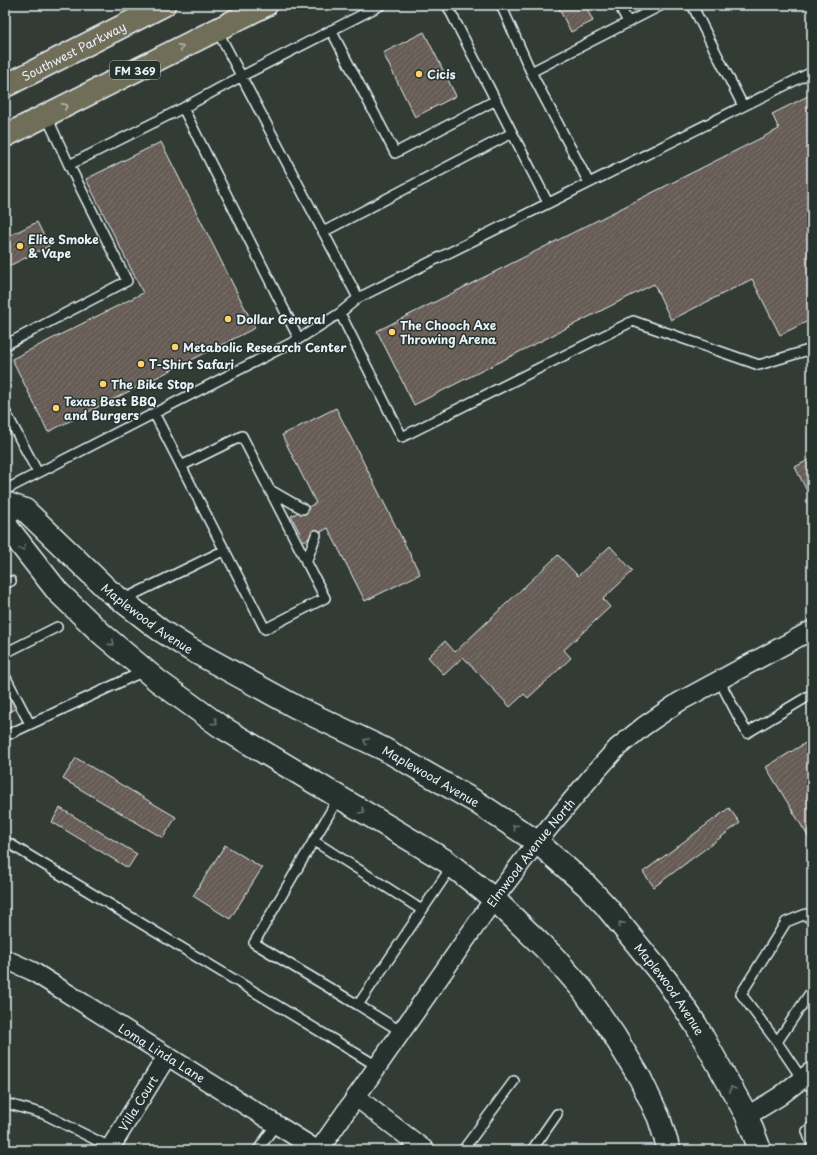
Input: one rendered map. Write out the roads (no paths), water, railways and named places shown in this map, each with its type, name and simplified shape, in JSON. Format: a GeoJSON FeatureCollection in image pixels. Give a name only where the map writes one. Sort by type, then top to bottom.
{"type":"FeatureCollection","features":[{"type":"Feature","properties":{"kind":"main road","name":"Southwest Parkway"},"geometry":{"type":"LineString","coordinates":[[5,86],[164,5]]}},
{"type":"Feature","properties":{"kind":"main road","name":"FM 369"},"geometry":{"type":"LineString","coordinates":[[5,136],[266,5]]}},
{"type":"Feature","properties":{"kind":"street","name":"Maplewood Avenue"},"geometry":{"type":"LineString","coordinates":[[5,502],[25,510],[108,590],[160,630],[190,649],[296,707],[384,749],[478,803],[537,842],[586,885],[605,905],[667,981],[696,1024],[747,1116],[760,1150]]}},
{"type":"Feature","properties":{"kind":"street"},"geometry":{"type":"LineString","coordinates":[[5,515],[7,527],[58,592],[102,634],[145,670],[220,726],[446,861],[494,899],[554,957],[583,990],[614,1035],[640,1078],[658,1118],[669,1150]]}},
{"type":"Feature","properties":{"kind":"street","name":"Elmwood Avenue North"},"geometry":{"type":"LineString","coordinates":[[318,1150],[494,899],[537,842],[617,748],[644,726],[679,702],[812,630]]}},
{"type":"Feature","properties":{"kind":"street","name":"Loma Linda Lane"},"geometry":{"type":"LineString","coordinates":[[5,959],[32,971],[318,1150]]}},
{"type":"Feature","properties":{"kind":"street","name":"Villa Court"},"geometry":{"type":"LineString","coordinates":[[109,1148],[167,1056]]}},
{"type":"Feature","properties":{"kind":"street"},"geometry":{"type":"LineString","coordinates":[[747,1116],[809,1080]]}},
{"type":"Feature","properties":{"kind":"street"},"geometry":{"type":"LineString","coordinates":[[356,1097],[425,1150]]}},
{"type":"Feature","properties":{"kind":"lane"},"geometry":{"type":"LineString","coordinates":[[69,165],[183,108],[381,5]]}},
{"type":"Feature","properties":{"kind":"lane"},"geometry":{"type":"LineString","coordinates":[[447,5],[548,203]]}},
{"type":"Feature","properties":{"kind":"lane"},"geometry":{"type":"LineString","coordinates":[[501,5],[531,72],[589,183]]}},
{"type":"Feature","properties":{"kind":"lane"},"geometry":{"type":"LineString","coordinates":[[619,5],[628,22]]}},
{"type":"Feature","properties":{"kind":"lane"},"geometry":{"type":"LineString","coordinates":[[531,72],[662,5]]}},
{"type":"Feature","properties":{"kind":"lane"},"geometry":{"type":"LineString","coordinates":[[692,5],[743,106]]}},
{"type":"Feature","properties":{"kind":"lane"},"geometry":{"type":"LineString","coordinates":[[217,30],[358,298]]}},
{"type":"Feature","properties":{"kind":"lane"},"geometry":{"type":"LineString","coordinates":[[331,30],[395,153],[496,100]]}},
{"type":"Feature","properties":{"kind":"lane"},"geometry":{"type":"LineString","coordinates":[[5,490],[299,339],[340,313],[358,298],[812,72]]}},
{"type":"Feature","properties":{"kind":"lane"},"geometry":{"type":"LineString","coordinates":[[183,108],[299,339]]}},
{"type":"Feature","properties":{"kind":"lane"},"geometry":{"type":"LineString","coordinates":[[5,345],[127,281],[69,165],[46,115]]}},
{"type":"Feature","properties":{"kind":"lane"},"geometry":{"type":"LineString","coordinates":[[324,232],[512,133]]}},
{"type":"Feature","properties":{"kind":"lane"},"geometry":{"type":"LineString","coordinates":[[340,313],[402,437],[633,321],[759,365],[812,349]]}},
{"type":"Feature","properties":{"kind":"lane"},"geometry":{"type":"LineString","coordinates":[[5,411],[38,473]]}},
{"type":"Feature","properties":{"kind":"lane"},"geometry":{"type":"LineString","coordinates":[[154,413],[181,466],[225,550],[265,629],[325,598],[242,436],[181,466]]}},
{"type":"Feature","properties":{"kind":"lane"},"geometry":{"type":"LineString","coordinates":[[270,490],[303,509]]}},
{"type":"Feature","properties":{"kind":"lane"},"geometry":{"type":"LineString","coordinates":[[306,563],[316,535]]}},
{"type":"Feature","properties":{"kind":"lane"},"geometry":{"type":"LineString","coordinates":[[121,601],[225,550]]}},
{"type":"Feature","properties":{"kind":"lane"},"geometry":{"type":"LineString","coordinates":[[5,653],[57,627]]}},
{"type":"Feature","properties":{"kind":"lane"},"geometry":{"type":"LineString","coordinates":[[5,736],[145,670]]}},
{"type":"Feature","properties":{"kind":"lane"},"geometry":{"type":"LineString","coordinates":[[5,676],[30,724]]}},
{"type":"Feature","properties":{"kind":"lane"},"geometry":{"type":"LineString","coordinates":[[719,680],[747,733],[812,694]]}},
{"type":"Feature","properties":{"kind":"lane"},"geometry":{"type":"LineString","coordinates":[[339,797],[254,943],[402,1032]]}},
{"type":"Feature","properties":{"kind":"lane"},"geometry":{"type":"LineString","coordinates":[[5,841],[377,1066]]}},
{"type":"Feature","properties":{"kind":"lane"},"geometry":{"type":"LineString","coordinates":[[314,841],[422,910]]}},
{"type":"Feature","properties":{"kind":"lane"},"geometry":{"type":"LineString","coordinates":[[358,1005],[452,866]]}},
{"type":"Feature","properties":{"kind":"lane"},"geometry":{"type":"LineString","coordinates":[[809,1080],[776,1042],[741,994],[786,922],[806,914],[812,921]]}},
{"type":"Feature","properties":{"kind":"lane"},"geometry":{"type":"LineString","coordinates":[[776,1042],[812,990]]}},
{"type":"Feature","properties":{"kind":"lane"},"geometry":{"type":"LineString","coordinates":[[463,1150],[514,1081]]}},
{"type":"Feature","properties":{"kind":"lane"},"geometry":{"type":"LineString","coordinates":[[5,1103],[44,1114],[109,1148]]}},
{"type":"Feature","properties":{"kind":"lane"},"geometry":{"type":"LineString","coordinates":[[532,1150],[557,1114]]}},
{"type":"Feature","properties":{"kind":"lane"},"geometry":{"type":"LineString","coordinates":[[258,1150],[276,1124]]}},
{"type":"Feature","properties":{"kind":"lane"},"geometry":{"type":"LineString","coordinates":[[812,1127],[807,1131],[812,1146]]}},
{"type":"Feature","properties":{"kind":"place","name":"Cicis"},"geometry":{"type":"Point","coordinates":[419,74]}},
{"type":"Feature","properties":{"kind":"place","name":"Elite Smoke & Vape"},"geometry":{"type":"Point","coordinates":[20,246]}},
{"type":"Feature","properties":{"kind":"place","name":"Dollar General"},"geometry":{"type":"Point","coordinates":[228,319]}},
{"type":"Feature","properties":{"kind":"place","name":"The Chooch Axe Throwing Arena"},"geometry":{"type":"Point","coordinates":[392,332]}},
{"type":"Feature","properties":{"kind":"place","name":"Metabolic Research Center"},"geometry":{"type":"Point","coordinates":[175,347]}},
{"type":"Feature","properties":{"kind":"place","name":"T-Shirt Safari"},"geometry":{"type":"Point","coordinates":[141,364]}},
{"type":"Feature","properties":{"kind":"place","name":"The Bike Stop"},"geometry":{"type":"Point","coordinates":[103,384]}},
{"type":"Feature","properties":{"kind":"place","name":"Texas Best BBQ and Burgers"},"geometry":{"type":"Point","coordinates":[56,408]}}]}
